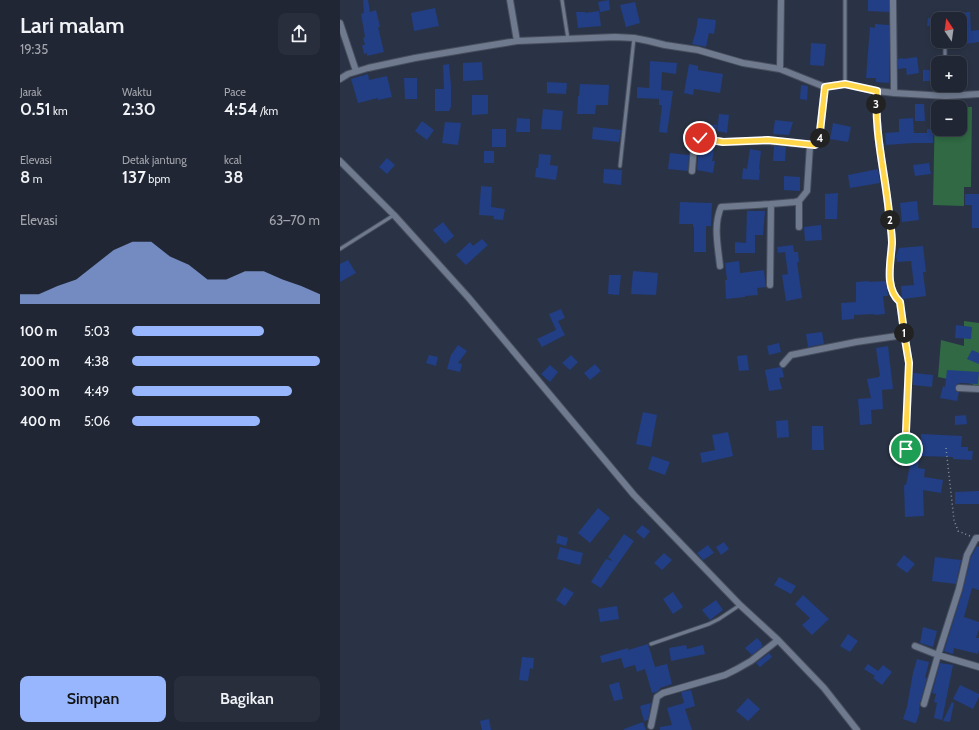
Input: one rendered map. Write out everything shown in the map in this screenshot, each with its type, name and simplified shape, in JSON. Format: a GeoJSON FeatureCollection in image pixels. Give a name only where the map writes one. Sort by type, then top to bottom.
{"type":"FeatureCollection","features":[{"type":"Feature","properties":{"kind":"street"},"geometry":{"type":"LineString","coordinates":[[510,0],[517,41]]}},
{"type":"Feature","properties":{"kind":"street"},"geometry":{"type":"LineString","coordinates":[[780,69],[781,0]]}},
{"type":"Feature","properties":{"kind":"street"},"geometry":{"type":"LineString","coordinates":[[893,0],[894,93]]}},
{"type":"Feature","properties":{"kind":"street"},"geometry":{"type":"LineString","coordinates":[[340,23],[356,71]]}},
{"type":"Feature","properties":{"kind":"street"},"geometry":{"type":"LineString","coordinates":[[340,79],[356,71],[415,58],[517,41],[600,37],[634,38],[698,50],[743,63],[780,69],[825,87],[845,84],[894,93],[946,96],[979,94]]}},
{"type":"Feature","properties":{"kind":"street"},"geometry":{"type":"LineString","coordinates":[[692,171],[694,145],[700,138],[723,142],[768,140],[810,145],[817,144],[819,140],[825,87]]}},
{"type":"Feature","properties":{"kind":"street"},"geometry":{"type":"LineString","coordinates":[[877,91],[876,114],[892,243],[890,255],[891,283],[893,293],[900,302],[909,363],[906,449]]}},
{"type":"Feature","properties":{"kind":"street"},"geometry":{"type":"LineString","coordinates":[[799,227],[799,201],[807,191],[810,145]]}},
{"type":"Feature","properties":{"kind":"street"},"geometry":{"type":"LineString","coordinates":[[340,161],[394,215],[468,297],[634,495],[740,605],[778,640],[824,688],[857,730]]}},
{"type":"Feature","properties":{"kind":"street"},"geometry":{"type":"LineString","coordinates":[[720,266],[717,221],[721,207],[799,201]]}},
{"type":"Feature","properties":{"kind":"street"},"geometry":{"type":"LineString","coordinates":[[770,285],[771,204]]}},
{"type":"Feature","properties":{"kind":"street"},"geometry":{"type":"LineString","coordinates":[[783,364],[792,355],[856,342],[904,335]]}},
{"type":"Feature","properties":{"kind":"street"},"geometry":{"type":"LineString","coordinates":[[959,388],[979,389]]}},
{"type":"Feature","properties":{"kind":"street"},"geometry":{"type":"LineString","coordinates":[[924,704],[959,589],[967,556],[977,538]]}},
{"type":"Feature","properties":{"kind":"street"},"geometry":{"type":"LineString","coordinates":[[651,726],[657,697],[663,693],[725,675],[738,669],[778,640]]}},
{"type":"Feature","properties":{"kind":"street"},"geometry":{"type":"LineString","coordinates":[[915,646],[938,655],[979,667]]}},
{"type":"Feature","properties":{"kind":"lane"},"geometry":{"type":"LineString","coordinates":[[562,0],[568,39]]}},
{"type":"Feature","properties":{"kind":"lane"},"geometry":{"type":"LineString","coordinates":[[845,0],[845,84]]}},
{"type":"Feature","properties":{"kind":"lane"},"geometry":{"type":"LineString","coordinates":[[620,166],[634,38]]}},
{"type":"Feature","properties":{"kind":"lane"},"geometry":{"type":"LineString","coordinates":[[340,249],[394,215]]}},
{"type":"Feature","properties":{"kind":"lane"},"geometry":{"type":"LineString","coordinates":[[651,644],[709,624],[740,605]]}},
{"type":"Feature","properties":{"kind":"path"},"geometry":{"type":"LineString","coordinates":[[946,448],[954,520],[956,526],[958,531],[977,538]]}},
{"type":"Feature","properties":{"kind":"green space"},"geometry":{"type":"Polygon","coordinates":[[[967,107],[972,107],[971,187],[964,187],[964,206],[933,205],[934,136],[967,136],[967,107]]]}},
{"type":"Feature","properties":{"kind":"green space"},"geometry":{"type":"Polygon","coordinates":[[[964,321],[979,323],[979,390],[973,390],[973,384],[938,377],[941,340],[964,346],[964,321]]]}},
{"type":"Feature","properties":{"kind":"building"},"geometry":{"type":"Polygon","coordinates":[[[363,0],[368,0],[370,12],[376,10],[380,27],[378,27],[384,52],[367,56],[367,53],[364,54],[362,45],[365,45],[361,14],[364,13],[363,0]]]}},
{"type":"Feature","properties":{"kind":"building"},"geometry":{"type":"Polygon","coordinates":[[[609,0],[610,10],[600,12],[598,2],[609,0]]]}},
{"type":"Feature","properties":{"kind":"building"},"geometry":{"type":"Polygon","coordinates":[[[868,0],[889,0],[889,12],[868,11],[868,0]]]}},
{"type":"Feature","properties":{"kind":"building"},"geometry":{"type":"Polygon","coordinates":[[[635,2],[640,23],[626,27],[620,5],[635,2]]]}},
{"type":"Feature","properties":{"kind":"building"},"geometry":{"type":"Polygon","coordinates":[[[435,8],[439,26],[414,31],[411,13],[435,8]]]}},
{"type":"Feature","properties":{"kind":"building"},"geometry":{"type":"Polygon","coordinates":[[[599,11],[601,26],[578,28],[576,12],[585,13],[599,11]]]}},
{"type":"Feature","properties":{"kind":"building"},"geometry":{"type":"Polygon","coordinates":[[[967,12],[970,12],[971,31],[979,30],[979,42],[967,44],[967,12]]]}},
{"type":"Feature","properties":{"kind":"building"},"geometry":{"type":"Polygon","coordinates":[[[698,18],[716,20],[714,34],[709,33],[706,47],[692,44],[698,18]]]}},
{"type":"Feature","properties":{"kind":"building"},"geometry":{"type":"Polygon","coordinates":[[[928,18],[931,18],[931,26],[927,26],[928,18]]]}},
{"type":"Feature","properties":{"kind":"building"},"geometry":{"type":"Polygon","coordinates":[[[875,24],[889,25],[889,83],[876,82],[876,78],[866,78],[870,27],[875,28],[875,24]]]}},
{"type":"Feature","properties":{"kind":"building"},"geometry":{"type":"Polygon","coordinates":[[[811,43],[826,44],[824,66],[810,65],[811,43]]]}},
{"type":"Feature","properties":{"kind":"building"},"geometry":{"type":"Polygon","coordinates":[[[917,57],[919,73],[907,75],[906,68],[898,69],[898,59],[917,57]]]}},
{"type":"Feature","properties":{"kind":"building"},"geometry":{"type":"Polygon","coordinates":[[[650,61],[677,63],[676,74],[662,72],[661,90],[673,91],[667,133],[659,132],[662,105],[659,105],[659,99],[637,98],[637,87],[649,88],[650,61]]]}},
{"type":"Feature","properties":{"kind":"building"},"geometry":{"type":"Polygon","coordinates":[[[482,62],[483,80],[463,81],[463,63],[482,62]]]}},
{"type":"Feature","properties":{"kind":"building"},"geometry":{"type":"Polygon","coordinates":[[[449,64],[451,107],[449,111],[435,111],[435,89],[444,89],[443,65],[449,64]]]}},
{"type":"Feature","properties":{"kind":"building"},"geometry":{"type":"Polygon","coordinates":[[[689,64],[698,66],[698,70],[723,74],[720,93],[694,89],[693,95],[684,93],[689,64]]]}},
{"type":"Feature","properties":{"kind":"building"},"geometry":{"type":"Polygon","coordinates":[[[923,70],[931,70],[931,81],[923,81],[923,70]]]}},
{"type":"Feature","properties":{"kind":"building"},"geometry":{"type":"Polygon","coordinates":[[[368,74],[369,80],[387,76],[392,97],[378,100],[378,98],[358,103],[351,79],[368,74]]]}},
{"type":"Feature","properties":{"kind":"building"},"geometry":{"type":"Polygon","coordinates":[[[404,78],[417,78],[417,99],[405,99],[404,78]]]}},
{"type":"Feature","properties":{"kind":"building"},"geometry":{"type":"Polygon","coordinates":[[[547,82],[567,83],[566,94],[547,93],[547,82]]]}},
{"type":"Feature","properties":{"kind":"building"},"geometry":{"type":"Polygon","coordinates":[[[580,84],[609,85],[608,105],[596,105],[595,114],[577,114],[580,84]]]}},
{"type":"Feature","properties":{"kind":"building"},"geometry":{"type":"Polygon","coordinates":[[[801,85],[808,86],[807,100],[800,99],[801,85]]]}},
{"type":"Feature","properties":{"kind":"building"},"geometry":{"type":"Polygon","coordinates":[[[472,95],[488,95],[488,114],[472,115],[472,95]]]}},
{"type":"Feature","properties":{"kind":"building"},"geometry":{"type":"Polygon","coordinates":[[[915,104],[924,104],[925,121],[915,121],[915,104]]]}},
{"type":"Feature","properties":{"kind":"building"},"geometry":{"type":"Polygon","coordinates":[[[543,109],[563,111],[561,130],[541,129],[543,109]]]}},
{"type":"Feature","properties":{"kind":"building"},"geometry":{"type":"Polygon","coordinates":[[[719,114],[729,115],[727,133],[717,131],[719,114]]]}},
{"type":"Feature","properties":{"kind":"building"},"geometry":{"type":"Polygon","coordinates":[[[517,118],[530,119],[530,132],[516,132],[517,118]]]}},
{"type":"Feature","properties":{"kind":"building"},"geometry":{"type":"Polygon","coordinates":[[[913,118],[914,133],[927,133],[927,129],[931,129],[933,143],[886,145],[885,133],[899,132],[899,119],[913,118]]]}},
{"type":"Feature","properties":{"kind":"building"},"geometry":{"type":"Polygon","coordinates":[[[775,120],[793,122],[789,135],[773,134],[775,120]]]}},
{"type":"Feature","properties":{"kind":"building"},"geometry":{"type":"Polygon","coordinates":[[[422,121],[434,130],[427,140],[415,131],[422,121]]]}},
{"type":"Feature","properties":{"kind":"building"},"geometry":{"type":"Polygon","coordinates":[[[445,122],[461,123],[458,145],[442,143],[445,122]]]}},
{"type":"Feature","properties":{"kind":"building"},"geometry":{"type":"Polygon","coordinates":[[[833,123],[851,127],[848,142],[830,139],[833,123]]]}},
{"type":"Feature","properties":{"kind":"building"},"geometry":{"type":"Polygon","coordinates":[[[707,124],[717,125],[715,136],[705,135],[707,124]]]}},
{"type":"Feature","properties":{"kind":"building"},"geometry":{"type":"Polygon","coordinates":[[[593,127],[621,130],[619,142],[592,139],[593,127]]]}},
{"type":"Feature","properties":{"kind":"building"},"geometry":{"type":"Polygon","coordinates":[[[492,129],[506,129],[506,147],[492,147],[492,129]]]}},
{"type":"Feature","properties":{"kind":"building"},"geometry":{"type":"Polygon","coordinates":[[[699,144],[715,145],[712,161],[715,161],[713,173],[697,170],[699,144]]]}},
{"type":"Feature","properties":{"kind":"building"},"geometry":{"type":"Polygon","coordinates":[[[774,146],[786,147],[785,161],[773,161],[774,146]]]}},
{"type":"Feature","properties":{"kind":"building"},"geometry":{"type":"Polygon","coordinates":[[[750,149],[761,151],[759,180],[742,179],[743,168],[747,169],[750,149]]]}},
{"type":"Feature","properties":{"kind":"building"},"geometry":{"type":"Polygon","coordinates":[[[484,151],[494,151],[494,163],[484,163],[484,151]]]}},
{"type":"Feature","properties":{"kind":"building"},"geometry":{"type":"Polygon","coordinates":[[[670,153],[689,155],[688,171],[668,169],[670,153]]]}},
{"type":"Feature","properties":{"kind":"building"},"geometry":{"type":"Polygon","coordinates":[[[539,154],[551,155],[550,165],[558,166],[556,180],[535,177],[536,168],[538,168],[539,154]]]}},
{"type":"Feature","properties":{"kind":"building"},"geometry":{"type":"Polygon","coordinates":[[[387,158],[395,165],[387,174],[379,167],[387,158]]]}},
{"type":"Feature","properties":{"kind":"building"},"geometry":{"type":"Polygon","coordinates":[[[929,163],[931,174],[915,176],[913,165],[929,163]]]}},
{"type":"Feature","properties":{"kind":"building"},"geometry":{"type":"Polygon","coordinates":[[[604,169],[622,170],[621,185],[603,183],[604,169]]]}},
{"type":"Feature","properties":{"kind":"building"},"geometry":{"type":"Polygon","coordinates":[[[878,169],[880,183],[850,188],[848,175],[878,169]]]}},
{"type":"Feature","properties":{"kind":"building"},"geometry":{"type":"Polygon","coordinates":[[[784,176],[800,177],[800,191],[784,190],[784,176]]]}},
{"type":"Feature","properties":{"kind":"building"},"geometry":{"type":"Polygon","coordinates":[[[481,186],[492,187],[491,207],[505,209],[503,220],[493,219],[494,216],[479,215],[481,186]]]}},
{"type":"Feature","properties":{"kind":"building"},"geometry":{"type":"Polygon","coordinates":[[[838,193],[837,219],[825,219],[825,194],[838,193]]]}},
{"type":"Feature","properties":{"kind":"building"},"geometry":{"type":"Polygon","coordinates":[[[965,194],[979,194],[979,228],[972,228],[972,205],[965,205],[965,194]]]}},
{"type":"Feature","properties":{"kind":"building"},"geometry":{"type":"Polygon","coordinates":[[[917,201],[919,220],[902,222],[900,203],[917,201]]]}},
{"type":"Feature","properties":{"kind":"building"},"geometry":{"type":"Polygon","coordinates":[[[680,202],[712,203],[711,226],[706,226],[706,252],[694,252],[693,224],[679,224],[680,202]]]}},
{"type":"Feature","properties":{"kind":"building"},"geometry":{"type":"Polygon","coordinates":[[[747,211],[765,211],[763,235],[755,235],[755,253],[735,253],[735,242],[746,243],[747,211]]]}},
{"type":"Feature","properties":{"kind":"building"},"geometry":{"type":"Polygon","coordinates":[[[443,222],[454,236],[445,244],[433,230],[443,222]]]}},
{"type":"Feature","properties":{"kind":"building"},"geometry":{"type":"Polygon","coordinates":[[[821,225],[822,240],[805,241],[804,227],[821,225]]]}},
{"type":"Feature","properties":{"kind":"building"},"geometry":{"type":"Polygon","coordinates":[[[482,239],[488,245],[466,265],[456,255],[470,242],[473,246],[482,239]]]}},
{"type":"Feature","properties":{"kind":"building"},"geometry":{"type":"Polygon","coordinates":[[[793,245],[794,252],[798,252],[799,262],[797,262],[802,298],[786,301],[782,275],[788,274],[785,252],[778,253],[777,247],[793,245]]]}},
{"type":"Feature","properties":{"kind":"building"},"geometry":{"type":"Polygon","coordinates":[[[923,246],[926,272],[923,272],[926,296],[903,299],[901,286],[914,285],[911,261],[897,262],[896,256],[899,248],[923,246]]]}},
{"type":"Feature","properties":{"kind":"building"},"geometry":{"type":"Polygon","coordinates":[[[348,260],[356,273],[340,282],[340,264],[348,260]]]}},
{"type":"Feature","properties":{"kind":"building"},"geometry":{"type":"Polygon","coordinates":[[[739,261],[740,273],[764,270],[766,287],[757,288],[758,295],[726,299],[725,280],[727,280],[725,263],[739,261]]]}},
{"type":"Feature","properties":{"kind":"building"},"geometry":{"type":"Polygon","coordinates":[[[633,271],[658,273],[656,295],[631,294],[633,271]]]}},
{"type":"Feature","properties":{"kind":"building"},"geometry":{"type":"Polygon","coordinates":[[[609,275],[621,275],[619,295],[608,294],[609,275]]]}},
{"type":"Feature","properties":{"kind":"building"},"geometry":{"type":"Polygon","coordinates":[[[886,281],[888,296],[883,296],[885,314],[854,315],[854,319],[842,320],[841,303],[856,302],[856,282],[886,281]]]}},
{"type":"Feature","properties":{"kind":"building"},"geometry":{"type":"Polygon","coordinates":[[[561,309],[565,318],[558,321],[565,335],[542,347],[537,339],[556,330],[549,314],[561,309]]]}},
{"type":"Feature","properties":{"kind":"building"},"geometry":{"type":"Polygon","coordinates":[[[956,325],[972,327],[971,339],[955,338],[956,325]]]}},
{"type":"Feature","properties":{"kind":"building"},"geometry":{"type":"Polygon","coordinates":[[[822,332],[824,344],[808,347],[806,334],[822,332]]]}},
{"type":"Feature","properties":{"kind":"building"},"geometry":{"type":"Polygon","coordinates":[[[779,343],[781,352],[769,355],[767,346],[779,343]]]}},
{"type":"Feature","properties":{"kind":"building"},"geometry":{"type":"Polygon","coordinates":[[[458,345],[467,351],[458,363],[462,364],[460,372],[447,369],[451,355],[458,345]]]}},
{"type":"Feature","properties":{"kind":"building"},"geometry":{"type":"Polygon","coordinates":[[[888,346],[893,389],[882,390],[883,409],[871,410],[872,424],[860,425],[858,399],[871,398],[867,379],[880,376],[876,348],[888,346]]]}},
{"type":"Feature","properties":{"kind":"building"},"geometry":{"type":"Polygon","coordinates":[[[972,350],[979,353],[979,364],[967,359],[972,350]]]}},
{"type":"Feature","properties":{"kind":"building"},"geometry":{"type":"Polygon","coordinates":[[[429,355],[438,357],[436,366],[426,363],[429,355]]]}},
{"type":"Feature","properties":{"kind":"building"},"geometry":{"type":"Polygon","coordinates":[[[571,355],[578,362],[570,370],[562,363],[571,355]]]}},
{"type":"Feature","properties":{"kind":"building"},"geometry":{"type":"Polygon","coordinates":[[[747,355],[749,370],[739,371],[737,356],[747,355]]]}},
{"type":"Feature","properties":{"kind":"building"},"geometry":{"type":"Polygon","coordinates":[[[595,364],[601,371],[590,380],[584,373],[595,364]]]}},
{"type":"Feature","properties":{"kind":"building"},"geometry":{"type":"Polygon","coordinates":[[[550,365],[558,372],[550,382],[541,374],[550,365]]]}},
{"type":"Feature","properties":{"kind":"building"},"geometry":{"type":"Polygon","coordinates":[[[780,367],[782,368],[784,377],[779,378],[782,389],[769,391],[765,370],[780,367]]]}},
{"type":"Feature","properties":{"kind":"building"},"geometry":{"type":"Polygon","coordinates":[[[947,370],[979,372],[978,384],[957,384],[955,388],[956,392],[959,392],[957,401],[940,398],[943,386],[945,387],[947,370]]]}},
{"type":"Feature","properties":{"kind":"building"},"geometry":{"type":"Polygon","coordinates":[[[914,373],[933,375],[932,387],[913,385],[914,373]]]}},
{"type":"Feature","properties":{"kind":"building"},"geometry":{"type":"Polygon","coordinates":[[[643,412],[657,415],[651,447],[636,444],[643,412]]]}},
{"type":"Feature","properties":{"kind":"building"},"geometry":{"type":"Polygon","coordinates":[[[966,415],[967,424],[955,425],[955,416],[966,415]]]}},
{"type":"Feature","properties":{"kind":"building"},"geometry":{"type":"Polygon","coordinates":[[[788,420],[789,437],[777,438],[776,421],[788,420]]]}},
{"type":"Feature","properties":{"kind":"building"},"geometry":{"type":"Polygon","coordinates":[[[812,426],[823,426],[824,450],[812,450],[812,426]]]}},
{"type":"Feature","properties":{"kind":"building"},"geometry":{"type":"Polygon","coordinates":[[[728,432],[733,456],[702,463],[700,453],[715,450],[712,435],[728,432]]]}},
{"type":"Feature","properties":{"kind":"building"},"geometry":{"type":"Polygon","coordinates":[[[921,434],[962,436],[961,447],[968,447],[968,451],[973,451],[972,460],[953,459],[953,457],[919,456],[918,468],[925,469],[924,477],[943,480],[941,493],[923,490],[924,516],[905,517],[904,485],[906,485],[911,460],[907,460],[908,453],[910,452],[910,449],[921,450],[921,434]]]}},
{"type":"Feature","properties":{"kind":"building"},"geometry":{"type":"Polygon","coordinates":[[[652,456],[670,462],[665,475],[648,469],[652,456]]]}},
{"type":"Feature","properties":{"kind":"building"},"geometry":{"type":"Polygon","coordinates":[[[979,491],[979,504],[955,504],[955,492],[979,491]]]}},
{"type":"Feature","properties":{"kind":"building"},"geometry":{"type":"Polygon","coordinates":[[[598,508],[610,518],[590,543],[578,533],[598,508]]]}},
{"type":"Feature","properties":{"kind":"building"},"geometry":{"type":"Polygon","coordinates":[[[642,525],[650,531],[644,539],[636,532],[642,525]]]}},
{"type":"Feature","properties":{"kind":"building"},"geometry":{"type":"Polygon","coordinates":[[[624,534],[634,541],[601,588],[591,582],[606,559],[613,561],[608,557],[624,534]]]}},
{"type":"Feature","properties":{"kind":"building"},"geometry":{"type":"Polygon","coordinates":[[[558,535],[568,538],[566,546],[556,543],[558,535]]]}},
{"type":"Feature","properties":{"kind":"building"},"geometry":{"type":"Polygon","coordinates":[[[724,542],[729,549],[721,555],[716,547],[724,542]]]}},
{"type":"Feature","properties":{"kind":"building"},"geometry":{"type":"Polygon","coordinates":[[[708,545],[714,553],[703,560],[697,553],[708,545]]]}},
{"type":"Feature","properties":{"kind":"building"},"geometry":{"type":"Polygon","coordinates":[[[977,546],[979,547],[979,590],[972,588],[964,617],[979,622],[979,629],[976,638],[979,638],[979,650],[978,654],[954,648],[953,654],[944,651],[963,590],[971,557],[977,546]]]}},
{"type":"Feature","properties":{"kind":"building"},"geometry":{"type":"Polygon","coordinates":[[[560,547],[583,553],[580,565],[557,559],[560,547]]]}},
{"type":"Feature","properties":{"kind":"building"},"geometry":{"type":"Polygon","coordinates":[[[664,553],[672,560],[662,570],[654,563],[664,553]]]}},
{"type":"Feature","properties":{"kind":"building"},"geometry":{"type":"Polygon","coordinates":[[[904,555],[915,564],[907,573],[896,565],[904,555]]]}},
{"type":"Feature","properties":{"kind":"building"},"geometry":{"type":"Polygon","coordinates":[[[935,557],[961,560],[956,584],[932,581],[935,557]]]}},
{"type":"Feature","properties":{"kind":"building"},"geometry":{"type":"Polygon","coordinates":[[[779,577],[796,586],[791,594],[774,585],[779,577]]]}},
{"type":"Feature","properties":{"kind":"building"},"geometry":{"type":"Polygon","coordinates":[[[564,587],[574,593],[565,606],[556,600],[564,587]]]}},
{"type":"Feature","properties":{"kind":"building"},"geometry":{"type":"Polygon","coordinates":[[[673,592],[683,607],[673,614],[663,599],[673,592]]]}},
{"type":"Feature","properties":{"kind":"building"},"geometry":{"type":"Polygon","coordinates":[[[803,595],[829,619],[812,635],[802,625],[810,618],[795,604],[803,595]]]}},
{"type":"Feature","properties":{"kind":"building"},"geometry":{"type":"Polygon","coordinates":[[[716,600],[723,610],[710,620],[702,610],[716,600]]]}},
{"type":"Feature","properties":{"kind":"building"},"geometry":{"type":"Polygon","coordinates":[[[617,606],[619,619],[600,622],[598,609],[617,606]]]}},
{"type":"Feature","properties":{"kind":"building"},"geometry":{"type":"Polygon","coordinates":[[[923,627],[937,631],[933,647],[920,643],[923,627]]]}},
{"type":"Feature","properties":{"kind":"building"},"geometry":{"type":"Polygon","coordinates":[[[848,634],[858,641],[850,652],[840,646],[848,634]]]}},
{"type":"Feature","properties":{"kind":"building"},"geometry":{"type":"Polygon","coordinates":[[[757,638],[763,646],[752,655],[745,648],[757,638]]]}},
{"type":"Feature","properties":{"kind":"building"},"geometry":{"type":"Polygon","coordinates":[[[648,644],[655,667],[667,664],[672,684],[660,688],[657,692],[652,693],[645,669],[637,672],[635,665],[624,668],[621,658],[602,663],[600,656],[648,644]]]}},
{"type":"Feature","properties":{"kind":"building"},"geometry":{"type":"Polygon","coordinates":[[[686,645],[687,649],[703,645],[705,654],[671,661],[669,648],[686,645]]]}},
{"type":"Feature","properties":{"kind":"building"},"geometry":{"type":"Polygon","coordinates":[[[769,653],[772,657],[760,667],[756,663],[769,653]]]}},
{"type":"Feature","properties":{"kind":"building"},"geometry":{"type":"Polygon","coordinates":[[[522,657],[534,658],[533,669],[530,668],[528,681],[519,680],[522,657]]]}},
{"type":"Feature","properties":{"kind":"building"},"geometry":{"type":"Polygon","coordinates":[[[917,659],[929,662],[925,678],[927,678],[920,703],[920,711],[916,723],[914,723],[903,719],[917,659]]]}},
{"type":"Feature","properties":{"kind":"building"},"geometry":{"type":"Polygon","coordinates":[[[940,663],[953,665],[942,720],[934,718],[937,703],[934,702],[936,694],[932,693],[940,663]]]}},
{"type":"Feature","properties":{"kind":"building"},"geometry":{"type":"Polygon","coordinates":[[[868,664],[878,671],[883,665],[892,672],[882,685],[873,678],[875,676],[864,669],[868,664]]]}},
{"type":"Feature","properties":{"kind":"building"},"geometry":{"type":"Polygon","coordinates":[[[619,682],[623,699],[614,701],[609,685],[619,682]]]}},
{"type":"Feature","properties":{"kind":"building"},"geometry":{"type":"Polygon","coordinates":[[[960,685],[979,694],[973,709],[953,699],[960,685]]]}},
{"type":"Feature","properties":{"kind":"building"},"geometry":{"type":"Polygon","coordinates":[[[691,690],[695,706],[685,709],[692,730],[660,730],[660,727],[672,725],[667,708],[684,703],[681,692],[691,690]]]}},
{"type":"Feature","properties":{"kind":"building"},"geometry":{"type":"Polygon","coordinates":[[[748,698],[760,709],[748,721],[736,711],[748,698]]]}},
{"type":"Feature","properties":{"kind":"building"},"geometry":{"type":"Polygon","coordinates":[[[952,702],[954,703],[950,722],[943,721],[952,702]]]}},
{"type":"Feature","properties":{"kind":"building"},"geometry":{"type":"Polygon","coordinates":[[[651,703],[648,720],[644,721],[640,706],[651,703]]]}},
{"type":"Feature","properties":{"kind":"building"},"geometry":{"type":"Polygon","coordinates":[[[489,719],[491,730],[482,730],[480,721],[489,719]]]}},
{"type":"Feature","properties":{"kind":"building"},"geometry":{"type":"Polygon","coordinates":[[[643,722],[646,730],[624,730],[624,729],[643,722]]]}},
{"type":"Feature","properties":{"kind":"route"},"geometry":{"type":"LineString","coordinates":[[700,138],[723,142],[768,140],[815,145],[819,140],[825,87],[845,84],[877,91],[876,108],[879,141],[888,202],[892,243],[890,255],[891,283],[893,293],[900,302],[909,363],[906,449]]}}]}
